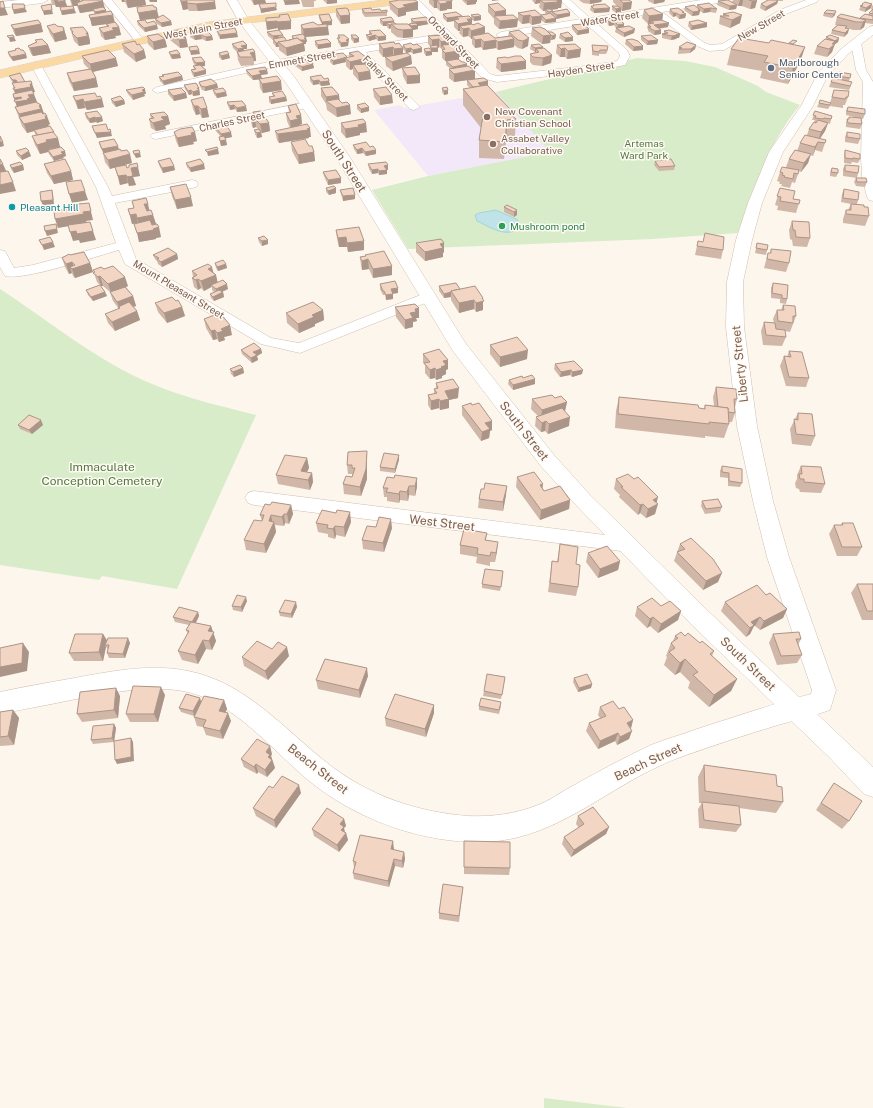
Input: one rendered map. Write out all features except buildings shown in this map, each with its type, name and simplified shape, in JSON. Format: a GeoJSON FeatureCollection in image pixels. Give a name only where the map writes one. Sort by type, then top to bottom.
{"type":"FeatureCollection","features":[{"type":"Feature","properties":{"kind":"main road","name":"West Main Street"},"geometry":{"type":"LineString","coordinates":[[0,74],[209,25],[409,0]]}},
{"type":"Feature","properties":{"kind":"street"},"geometry":{"type":"LineString","coordinates":[[0,5],[43,0]]}},
{"type":"Feature","properties":{"kind":"street"},"geometry":{"type":"LineString","coordinates":[[107,0],[140,40]]}},
{"type":"Feature","properties":{"kind":"street","name":"South Street"},"geometry":{"type":"LineString","coordinates":[[232,0],[243,20],[277,63],[344,159],[459,346],[547,460],[583,500],[701,619],[796,709],[873,785]]}},
{"type":"Feature","properties":{"kind":"street","name":"Orchard Street"},"geometry":{"type":"LineString","coordinates":[[414,0],[486,76],[497,79]]}},
{"type":"Feature","properties":{"kind":"street","name":"Hayden Street"},"geometry":{"type":"LineString","coordinates":[[497,79],[594,68],[621,63],[625,56],[623,52],[565,0]]}},
{"type":"Feature","properties":{"kind":"street","name":"Water Street"},"geometry":{"type":"LineString","coordinates":[[501,36],[718,0]]}},
{"type":"Feature","properties":{"kind":"street"},"geometry":{"type":"LineString","coordinates":[[788,0],[800,6]]}},
{"type":"Feature","properties":{"kind":"street","name":"New Street"},"geometry":{"type":"LineString","coordinates":[[654,10],[700,44],[709,48],[724,47],[783,12],[814,0]]}},
{"type":"Feature","properties":{"kind":"street","name":"Liberty Street"},"geometry":{"type":"LineString","coordinates":[[796,709],[821,702],[824,690],[778,557],[763,501],[747,426],[735,327],[735,282],[750,218],[769,166],[776,152],[807,106],[822,76],[844,52],[873,29]]}},
{"type":"Feature","properties":{"kind":"street","name":"Emmett Street"},"geometry":{"type":"LineString","coordinates":[[157,90],[277,63],[449,36]]}},
{"type":"Feature","properties":{"kind":"street"},"geometry":{"type":"LineString","coordinates":[[856,43],[861,70],[868,82],[867,158],[868,176],[873,197]]}},
{"type":"Feature","properties":{"kind":"street","name":"Fahey Street"},"geometry":{"type":"LineString","coordinates":[[358,50],[414,107]]}},
{"type":"Feature","properties":{"kind":"street","name":"Mount Pleasant Street"},"geometry":{"type":"LineString","coordinates":[[36,65],[102,187],[130,261],[266,341],[281,346],[300,348],[428,297]]}},
{"type":"Feature","properties":{"kind":"street","name":"Charles Street"},"geometry":{"type":"LineString","coordinates":[[156,136],[307,105]]}},
{"type":"Feature","properties":{"kind":"street"},"geometry":{"type":"LineString","coordinates":[[108,201],[192,184]]}},
{"type":"Feature","properties":{"kind":"street"},"geometry":{"type":"LineString","coordinates":[[0,254],[10,273],[34,269],[124,245]]}},
{"type":"Feature","properties":{"kind":"street","name":"West Street"},"geometry":{"type":"LineString","coordinates":[[254,498],[629,545]]}},
{"type":"Feature","properties":{"kind":"street","name":"Beach Street"},"geometry":{"type":"LineString","coordinates":[[0,703],[118,681],[151,678],[192,682],[216,691],[231,699],[321,774],[360,801],[377,809],[415,821],[451,827],[486,829],[536,820],[644,761],[671,749],[796,709]]}},
{"type":"Feature","properties":{"kind":"shaded area"},"geometry":{"type":"Polygon","coordinates":[[[496,92],[550,152],[428,176],[374,110],[400,105],[404,108],[496,92]]]}},
{"type":"Feature","properties":{"kind":"green space","name":"Artemas Ward Park"},"geometry":{"type":"Polygon","coordinates":[[[637,58],[685,61],[715,67],[758,86],[766,92],[800,105],[779,135],[763,166],[738,233],[652,239],[408,249],[372,190],[428,176],[550,152],[496,92],[637,58]]]}},
{"type":"Feature","properties":{"kind":"green space","name":"Immaculate Conception Cemetery"},"geometry":{"type":"Polygon","coordinates":[[[0,289],[74,340],[132,375],[177,393],[256,415],[177,589],[102,576],[99,580],[0,565],[0,289]]]}},
{"type":"Feature","properties":{"kind":"green space"},"geometry":{"type":"Polygon","coordinates":[[[544,1098],[627,1108],[544,1108],[544,1098]]]}},
{"type":"Feature","properties":{"kind":"water","name":"Mushroom pond"},"geometry":{"type":"Polygon","coordinates":[[[496,210],[518,220],[516,230],[511,232],[501,232],[477,221],[475,215],[496,210]]]}},
{"type":"Feature","properties":{"kind":"place","name":"Marlborough Senior Center"},"geometry":{"type":"Point","coordinates":[771,68]}},
{"type":"Feature","properties":{"kind":"place","name":"New Covenant Christian School"},"geometry":{"type":"Point","coordinates":[487,117]}},
{"type":"Feature","properties":{"kind":"place","name":"Assabet Valley Collaborative"},"geometry":{"type":"Point","coordinates":[493,144]}},
{"type":"Feature","properties":{"kind":"place","name":"Pleasant Hill"},"geometry":{"type":"Point","coordinates":[12,207]}},
{"type":"Feature","properties":{"kind":"place","name":"Mushroom pond"},"geometry":{"type":"Point","coordinates":[502,226]}}]}
